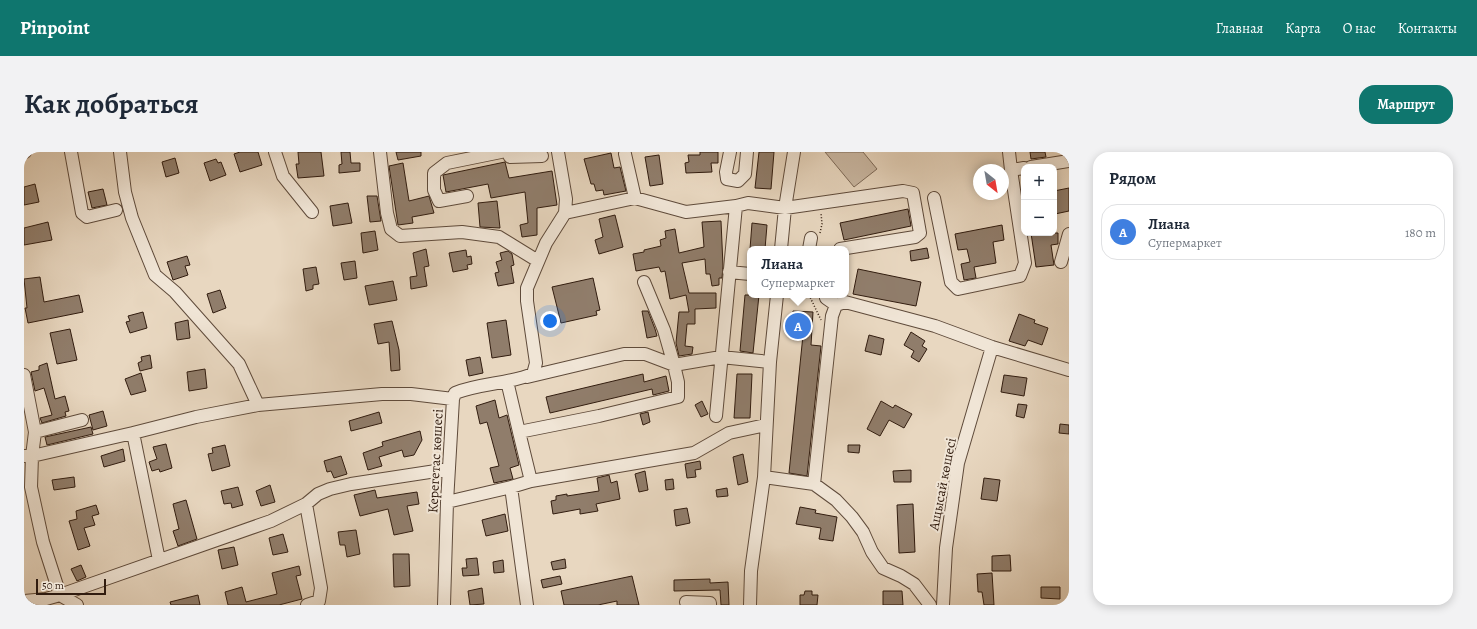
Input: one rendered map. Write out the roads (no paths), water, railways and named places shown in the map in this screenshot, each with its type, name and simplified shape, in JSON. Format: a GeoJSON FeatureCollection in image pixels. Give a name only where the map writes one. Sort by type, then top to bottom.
{"type":"FeatureCollection","features":[{"type":"Feature","properties":{"kind":"street"},"geometry":{"type":"LineString","coordinates":[[71,152],[82,213],[87,217],[116,210]]}},
{"type":"Feature","properties":{"kind":"street"},"geometry":{"type":"LineString","coordinates":[[120,152],[125,192],[132,218],[155,275],[175,292],[239,364],[258,405]]}},
{"type":"Feature","properties":{"kind":"street"},"geometry":{"type":"LineString","coordinates":[[275,152],[283,176],[312,212]]}},
{"type":"Feature","properties":{"kind":"street"},"geometry":{"type":"LineString","coordinates":[[380,152],[387,213],[391,230],[400,236],[462,232],[499,237],[538,261]]}},
{"type":"Feature","properties":{"kind":"street"},"geometry":{"type":"LineString","coordinates":[[467,196],[439,201],[434,190],[434,173],[447,163],[501,152]]}},
{"type":"Feature","properties":{"kind":"street"},"geometry":{"type":"LineString","coordinates":[[507,152],[510,157],[542,156]]}},
{"type":"Feature","properties":{"kind":"street"},"geometry":{"type":"LineString","coordinates":[[558,152],[566,199],[566,213],[635,198],[686,212],[736,206],[748,203],[785,208],[903,192],[913,193],[920,233],[915,237],[849,248]]}},
{"type":"Feature","properties":{"kind":"street"},"geometry":{"type":"LineString","coordinates":[[730,152],[726,172],[727,179],[738,180],[745,174],[747,152]]}},
{"type":"Feature","properties":{"kind":"street"},"geometry":{"type":"LineString","coordinates":[[781,246],[785,208],[794,152]]}},
{"type":"Feature","properties":{"kind":"street"},"geometry":{"type":"LineString","coordinates":[[934,198],[950,282],[958,289],[1020,276],[1025,263],[1009,152]]}},
{"type":"Feature","properties":{"kind":"street"},"geometry":{"type":"LineString","coordinates":[[626,154],[635,198]]}},
{"type":"Feature","properties":{"kind":"street"},"geometry":{"type":"LineString","coordinates":[[1050,164],[1069,161]]}},
{"type":"Feature","properties":{"kind":"street"},"geometry":{"type":"LineString","coordinates":[[1011,170],[1021,168]]}},
{"type":"Feature","properties":{"kind":"street"},"geometry":{"type":"LineString","coordinates":[[716,416],[736,206]]}},
{"type":"Feature","properties":{"kind":"street","name":"Керегетас көшесі"},"geometry":{"type":"LineString","coordinates":[[444,605],[447,502],[453,399],[455,393],[468,388],[520,379],[533,374],[536,363],[527,301],[527,288],[546,243],[566,213]]}},
{"type":"Feature","properties":{"kind":"street"},"geometry":{"type":"LineString","coordinates":[[1061,262],[1069,234]]}},
{"type":"Feature","properties":{"kind":"street"},"geometry":{"type":"LineString","coordinates":[[729,272],[747,274]]}},
{"type":"Feature","properties":{"kind":"street"},"geometry":{"type":"LineString","coordinates":[[519,432],[599,416],[678,397],[678,382],[664,330],[644,282]]}},
{"type":"Feature","properties":{"kind":"street"},"geometry":{"type":"LineString","coordinates":[[750,605],[751,571],[764,477],[770,362],[777,298]]}},
{"type":"Feature","properties":{"kind":"street"},"geometry":{"type":"LineString","coordinates":[[814,484],[832,316],[831,302],[845,302],[935,326],[992,347],[1069,370]]}},
{"type":"Feature","properties":{"kind":"street","name":"Ащысай көшесі"},"geometry":{"type":"LineString","coordinates":[[943,605],[946,548],[958,463],[992,347]]}},
{"type":"Feature","properties":{"kind":"street"},"geometry":{"type":"LineString","coordinates":[[520,379],[624,354],[645,354],[674,365],[721,357],[770,362]]}},
{"type":"Feature","properties":{"kind":"street"},"geometry":{"type":"LineString","coordinates":[[24,375],[36,432],[28,456],[31,487],[43,542],[60,595],[78,605]]}},
{"type":"Feature","properties":{"kind":"street"},"geometry":{"type":"LineString","coordinates":[[507,381],[531,481]]}},
{"type":"Feature","properties":{"kind":"street"},"geometry":{"type":"LineString","coordinates":[[28,456],[133,433],[196,417],[258,405],[382,394],[411,394],[453,399]]}},
{"type":"Feature","properties":{"kind":"street"},"geometry":{"type":"LineString","coordinates":[[36,432],[82,420]]}},
{"type":"Feature","properties":{"kind":"street"},"geometry":{"type":"LineString","coordinates":[[447,502],[531,481],[694,453],[729,433],[766,425]]}},
{"type":"Feature","properties":{"kind":"street"},"geometry":{"type":"LineString","coordinates":[[133,433],[159,560]]}},
{"type":"Feature","properties":{"kind":"street"},"geometry":{"type":"LineString","coordinates":[[24,601],[46,599],[60,595],[271,521],[306,504],[318,494],[330,489],[351,484],[449,469]]}},
{"type":"Feature","properties":{"kind":"street"},"geometry":{"type":"LineString","coordinates":[[764,477],[814,484],[836,500],[852,517],[863,532],[872,552],[883,568],[914,584],[930,605]]}},
{"type":"Feature","properties":{"kind":"street"},"geometry":{"type":"LineString","coordinates":[[511,487],[527,605]]}},
{"type":"Feature","properties":{"kind":"street"},"geometry":{"type":"LineString","coordinates":[[306,504],[321,588],[319,601],[307,605]]}},
{"type":"Feature","properties":{"kind":"street"},"geometry":{"type":"LineString","coordinates":[[686,602],[710,602],[710,605]]}},
{"type":"Feature","properties":{"kind":"place","name":"Лиана"},"geometry":{"type":"Point","coordinates":[798,326]}}]}
